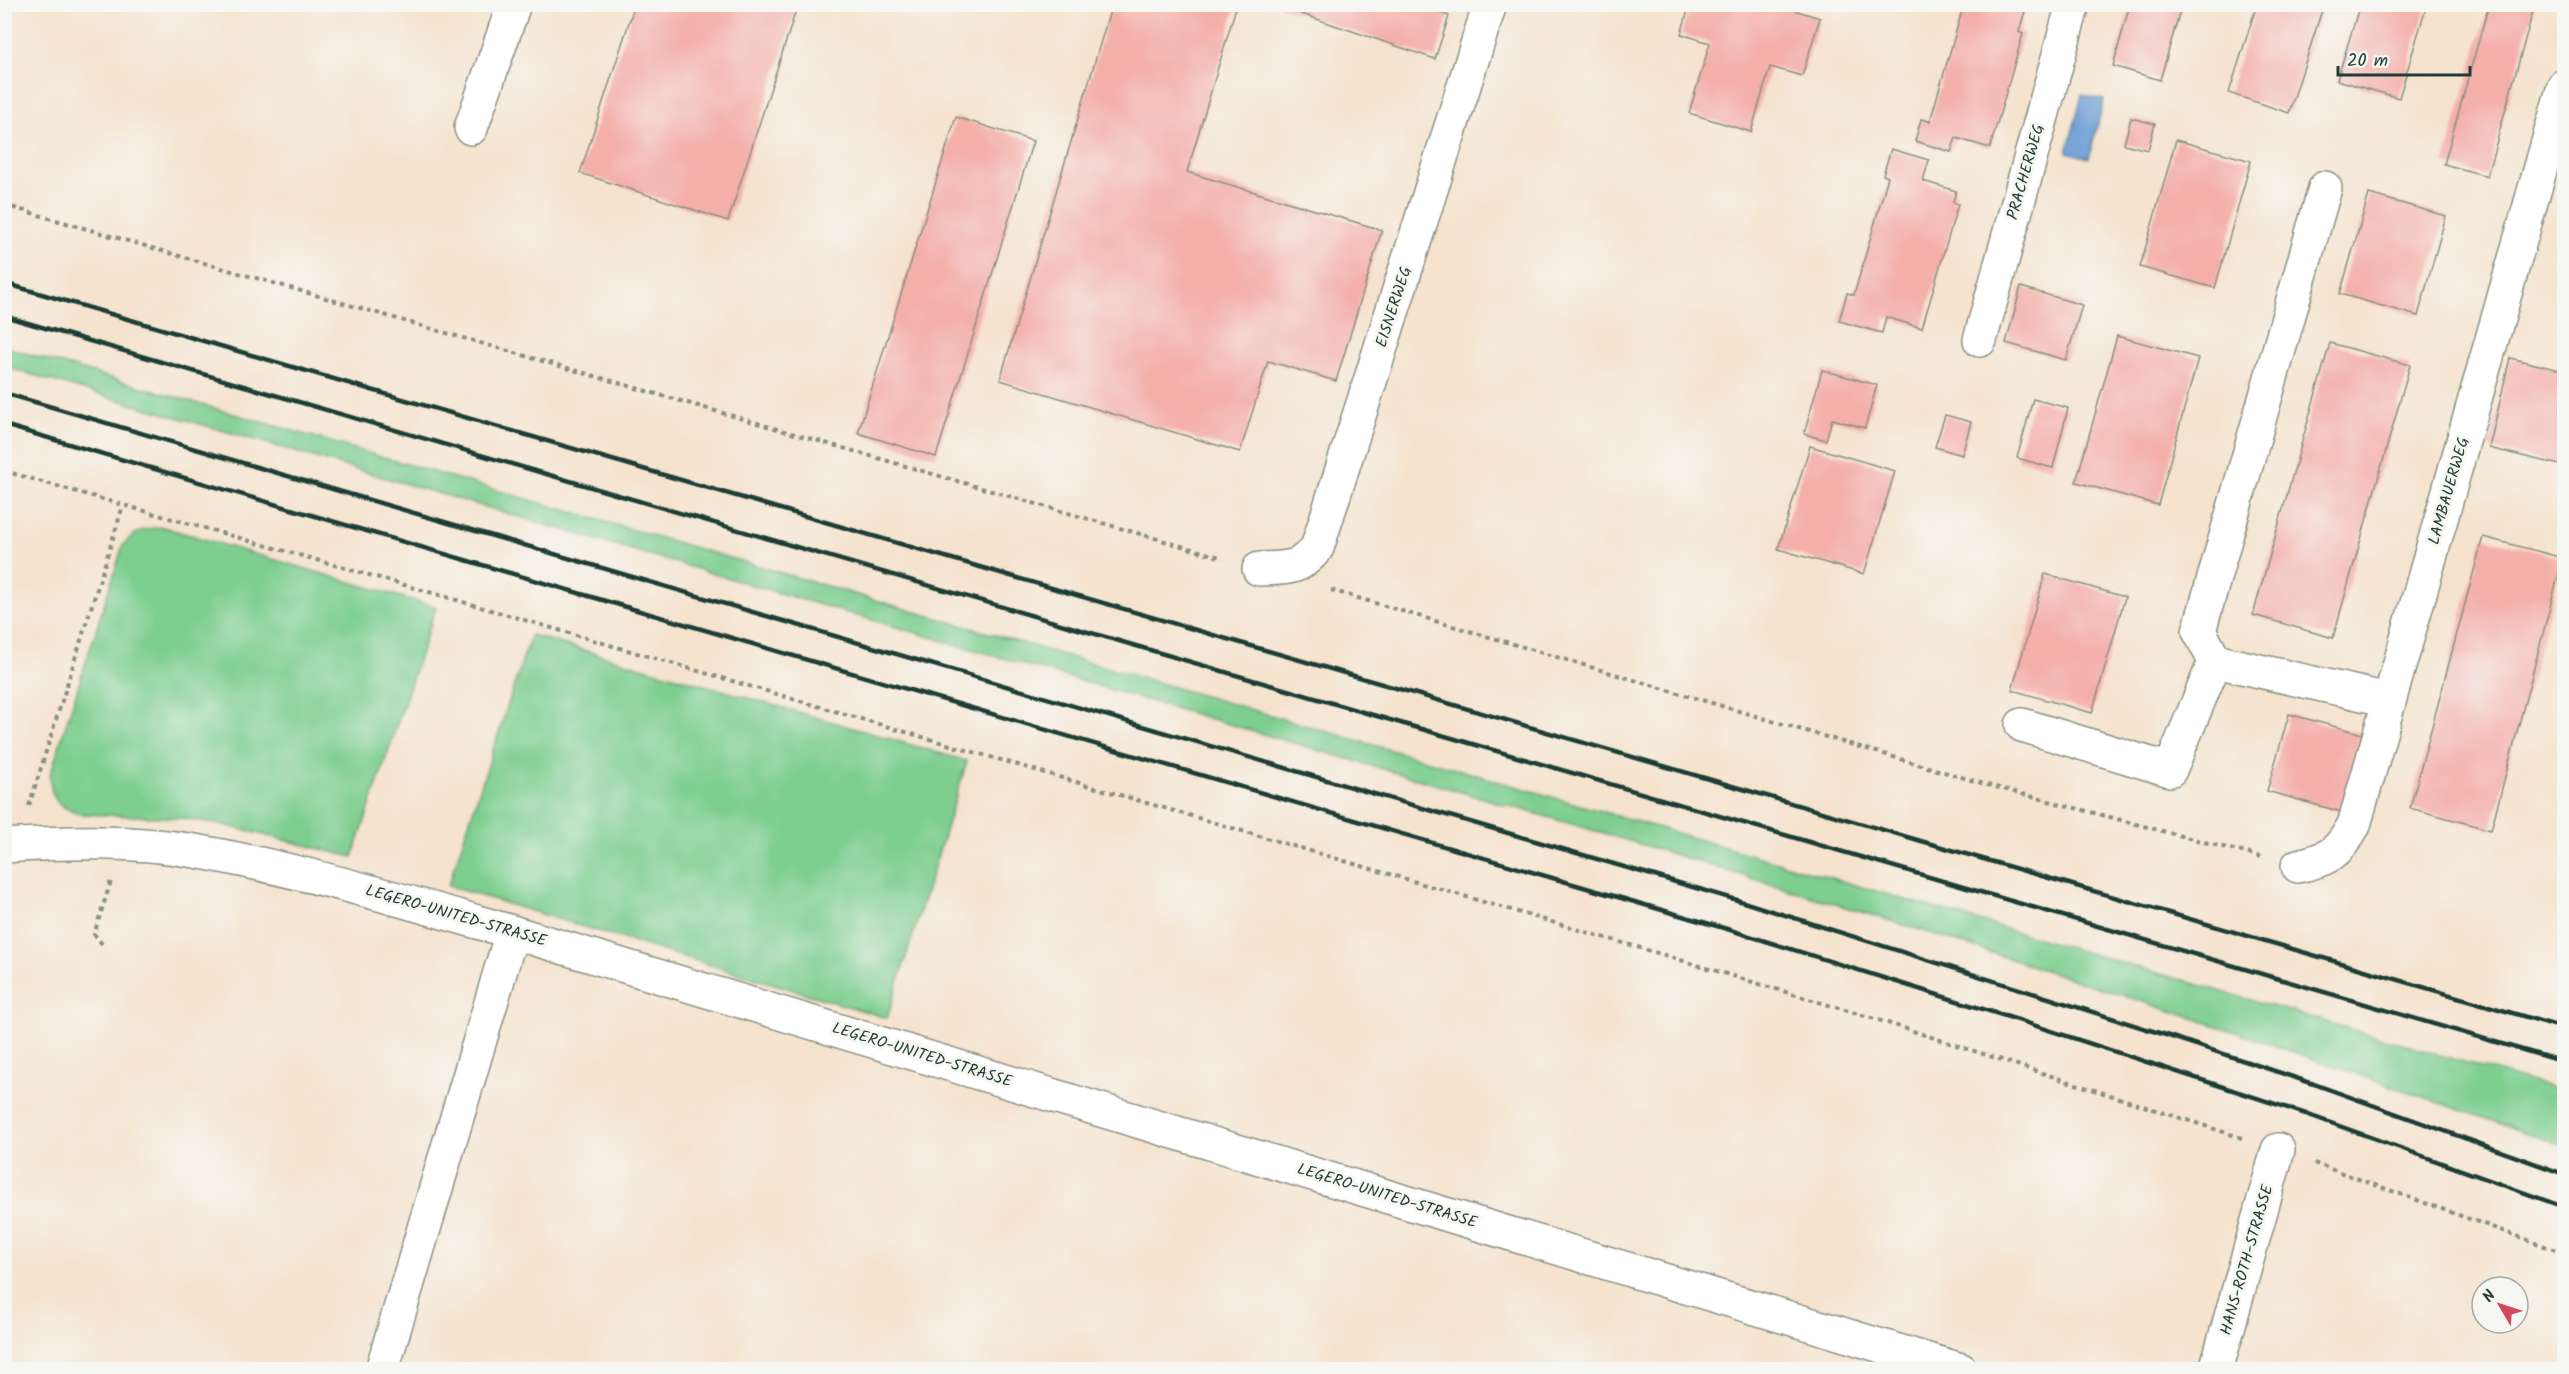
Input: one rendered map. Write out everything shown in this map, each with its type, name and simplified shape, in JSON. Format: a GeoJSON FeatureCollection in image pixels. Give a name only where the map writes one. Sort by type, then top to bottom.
{"type":"FeatureCollection","features":[{"type":"Feature","properties":{"kind":"street"},"geometry":{"type":"LineString","coordinates":[[471,128],[514,4]]}},
{"type":"Feature","properties":{"kind":"street","name":"EISNERWEG"},"geometry":{"type":"LineString","coordinates":[[1259,569],[1296,566],[1317,548],[1490,4]]}},
{"type":"Feature","properties":{"kind":"street","name":"PRACHERWEG"},"geometry":{"type":"LineString","coordinates":[[1980,340],[2073,4]]}},
{"type":"Feature","properties":{"kind":"street","name":"LAMBAUERWEG"},"geometry":{"type":"LineString","coordinates":[[2298,866],[2334,855],[2345,842],[2354,825],[2565,86]]}},
{"type":"Feature","properties":{"kind":"street"},"geometry":{"type":"LineString","coordinates":[[2022,725],[2170,770],[2214,660],[2199,631],[2325,188]]}},
{"type":"Feature","properties":{"kind":"street"},"geometry":{"type":"LineString","coordinates":[[2214,660],[2389,700]]}},
{"type":"Feature","properties":{"kind":"street","name":"LEGERO-UNITED-STRASSE"},"geometry":{"type":"LineString","coordinates":[[11,846],[123,843],[194,850],[356,887],[512,932],[1960,1370]]}},
{"type":"Feature","properties":{"kind":"street"},"geometry":{"type":"LineString","coordinates":[[382,1370],[512,932]]}},
{"type":"Feature","properties":{"kind":"street","name":"HANS-ROTH-STRASSE"},"geometry":{"type":"LineString","coordinates":[[2216,1370],[2278,1150]]}},
{"type":"Feature","properties":{"kind":"path"},"geometry":{"type":"LineString","coordinates":[[4,206],[1259,569]]}},
{"type":"Feature","properties":{"kind":"path"},"geometry":{"type":"LineString","coordinates":[[4,471],[443,596],[1888,1023],[2278,1150],[2565,1253]]}},
{"type":"Feature","properties":{"kind":"path"},"geometry":{"type":"LineString","coordinates":[[11,846],[123,506]]}},
{"type":"Feature","properties":{"kind":"path"},"geometry":{"type":"LineString","coordinates":[[1321,587],[1988,785],[2298,866]]}},
{"type":"Feature","properties":{"kind":"path"},"geometry":{"type":"LineString","coordinates":[[102,944],[94,934],[123,843]]}},
{"type":"Feature","properties":{"kind":"green space"},"geometry":{"type":"Polygon","coordinates":[[[4,347],[2564,1091],[2564,1146],[2233,1031],[1930,933],[1650,847],[5,367],[4,347]]]}},
{"type":"Feature","properties":{"kind":"green space"},"geometry":{"type":"Polygon","coordinates":[[[163,527],[436,607],[353,857],[224,825],[182,818],[81,814],[61,805],[54,796],[50,775],[123,545],[141,531],[163,527]]]}},
{"type":"Feature","properties":{"kind":"green space"},"geometry":{"type":"Polygon","coordinates":[[[531,635],[967,761],[887,1018],[448,886],[531,635]]]}},
{"type":"Feature","properties":{"kind":"water"},"geometry":{"type":"Polygon","coordinates":[[[2082,95],[2104,100],[2089,158],[2067,152],[2082,95]]]}},
{"type":"Feature","properties":{"kind":"building"},"geometry":{"type":"Polygon","coordinates":[[[635,4],[798,4],[728,221],[580,173],[635,4]]]}},
{"type":"Feature","properties":{"kind":"building"},"geometry":{"type":"Polygon","coordinates":[[[1112,4],[1237,4],[1187,172],[1382,230],[1336,381],[1268,361],[1240,452],[1000,380],[1112,4]]]}},
{"type":"Feature","properties":{"kind":"building"},"geometry":{"type":"Polygon","coordinates":[[[1282,4],[1415,4],[1449,16],[1435,59],[1281,7],[1282,4]]]}},
{"type":"Feature","properties":{"kind":"building"},"geometry":{"type":"Polygon","coordinates":[[[1690,4],[1775,4],[1820,18],[1802,76],[1770,67],[1751,132],[1689,113],[1710,43],[1681,34],[1690,4]]]}},
{"type":"Feature","properties":{"kind":"building"},"geometry":{"type":"Polygon","coordinates":[[[1964,4],[2027,4],[2019,32],[2023,34],[1990,148],[1956,138],[1951,152],[1915,141],[1921,119],[1930,121],[1964,4]]]}},
{"type":"Feature","properties":{"kind":"building"},"geometry":{"type":"Polygon","coordinates":[[[2130,4],[2182,4],[2160,80],[2113,66],[2130,4]]]}},
{"type":"Feature","properties":{"kind":"building"},"geometry":{"type":"Polygon","coordinates":[[[2257,4],[2324,4],[2289,113],[2229,93],[2257,4]]]}},
{"type":"Feature","properties":{"kind":"building"},"geometry":{"type":"Polygon","coordinates":[[[2360,4],[2427,4],[2399,98],[2337,80],[2360,4]]]}},
{"type":"Feature","properties":{"kind":"building"},"geometry":{"type":"Polygon","coordinates":[[[2489,4],[2535,4],[2487,176],[2444,164],[2489,4]]]}},
{"type":"Feature","properties":{"kind":"building"},"geometry":{"type":"Polygon","coordinates":[[[956,117],[1033,141],[936,457],[858,433],[956,117]]]}},
{"type":"Feature","properties":{"kind":"building"},"geometry":{"type":"Polygon","coordinates":[[[2131,118],[2155,124],[2148,150],[2124,144],[2131,118]]]}},
{"type":"Feature","properties":{"kind":"building"},"geometry":{"type":"Polygon","coordinates":[[[2176,140],[2251,161],[2215,288],[2140,267],[2176,140]]]}},
{"type":"Feature","properties":{"kind":"building"},"geometry":{"type":"Polygon","coordinates":[[[1891,149],[1929,160],[1923,181],[1956,191],[1953,202],[1958,204],[1922,328],[1886,317],[1882,333],[1839,321],[1847,293],[1854,295],[1888,177],[1883,175],[1891,149]]]}},
{"type":"Feature","properties":{"kind":"building"},"geometry":{"type":"Polygon","coordinates":[[[2369,194],[2446,216],[2418,316],[2340,294],[2369,194]]]}},
{"type":"Feature","properties":{"kind":"building"},"geometry":{"type":"Polygon","coordinates":[[[2021,287],[2082,305],[2066,360],[2006,343],[2021,287]]]}},
{"type":"Feature","properties":{"kind":"building"},"geometry":{"type":"Polygon","coordinates":[[[2117,336],[2198,358],[2158,505],[2076,482],[2117,336]]]}},
{"type":"Feature","properties":{"kind":"building"},"geometry":{"type":"Polygon","coordinates":[[[2330,343],[2410,365],[2333,638],[2253,615],[2330,343]]]}},
{"type":"Feature","properties":{"kind":"building"},"geometry":{"type":"Polygon","coordinates":[[[2510,358],[2564,371],[2564,391],[2560,409],[2564,410],[2564,466],[2489,448],[2510,358]]]}},
{"type":"Feature","properties":{"kind":"building"},"geometry":{"type":"Polygon","coordinates":[[[1822,370],[1877,385],[1865,428],[1832,419],[1826,440],[1804,434],[1822,370]]]}},
{"type":"Feature","properties":{"kind":"building"},"geometry":{"type":"Polygon","coordinates":[[[2033,399],[2068,408],[2053,468],[2017,458],[2033,399]]]}},
{"type":"Feature","properties":{"kind":"building"},"geometry":{"type":"Polygon","coordinates":[[[1945,415],[1971,422],[1962,455],[1935,447],[1945,415]]]}},
{"type":"Feature","properties":{"kind":"building"},"geometry":{"type":"Polygon","coordinates":[[[1810,446],[1895,471],[1864,574],[1778,549],[1810,446]]]}},
{"type":"Feature","properties":{"kind":"building"},"geometry":{"type":"Polygon","coordinates":[[[2483,537],[2563,558],[2491,830],[2410,808],[2483,537]]]}},
{"type":"Feature","properties":{"kind":"building"},"geometry":{"type":"Polygon","coordinates":[[[2045,574],[2125,597],[2092,713],[2012,690],[2045,574]]]}},
{"type":"Feature","properties":{"kind":"building"},"geometry":{"type":"Polygon","coordinates":[[[2289,714],[2366,735],[2345,813],[2267,791],[2289,714]]]}},
{"type":"Feature","properties":{"kind":"railway"},"geometry":{"type":"LineString","coordinates":[[4,283],[2564,1028]]}},
{"type":"Feature","properties":{"kind":"railway"},"geometry":{"type":"LineString","coordinates":[[4,316],[2564,1062]]}},
{"type":"Feature","properties":{"kind":"railway"},"geometry":{"type":"LineString","coordinates":[[4,393],[1737,900],[2314,1084],[2564,1174]]}},
{"type":"Feature","properties":{"kind":"railway"},"geometry":{"type":"LineString","coordinates":[[4,425],[1727,929],[2018,1020],[2306,1114],[2564,1207]]}}]}
